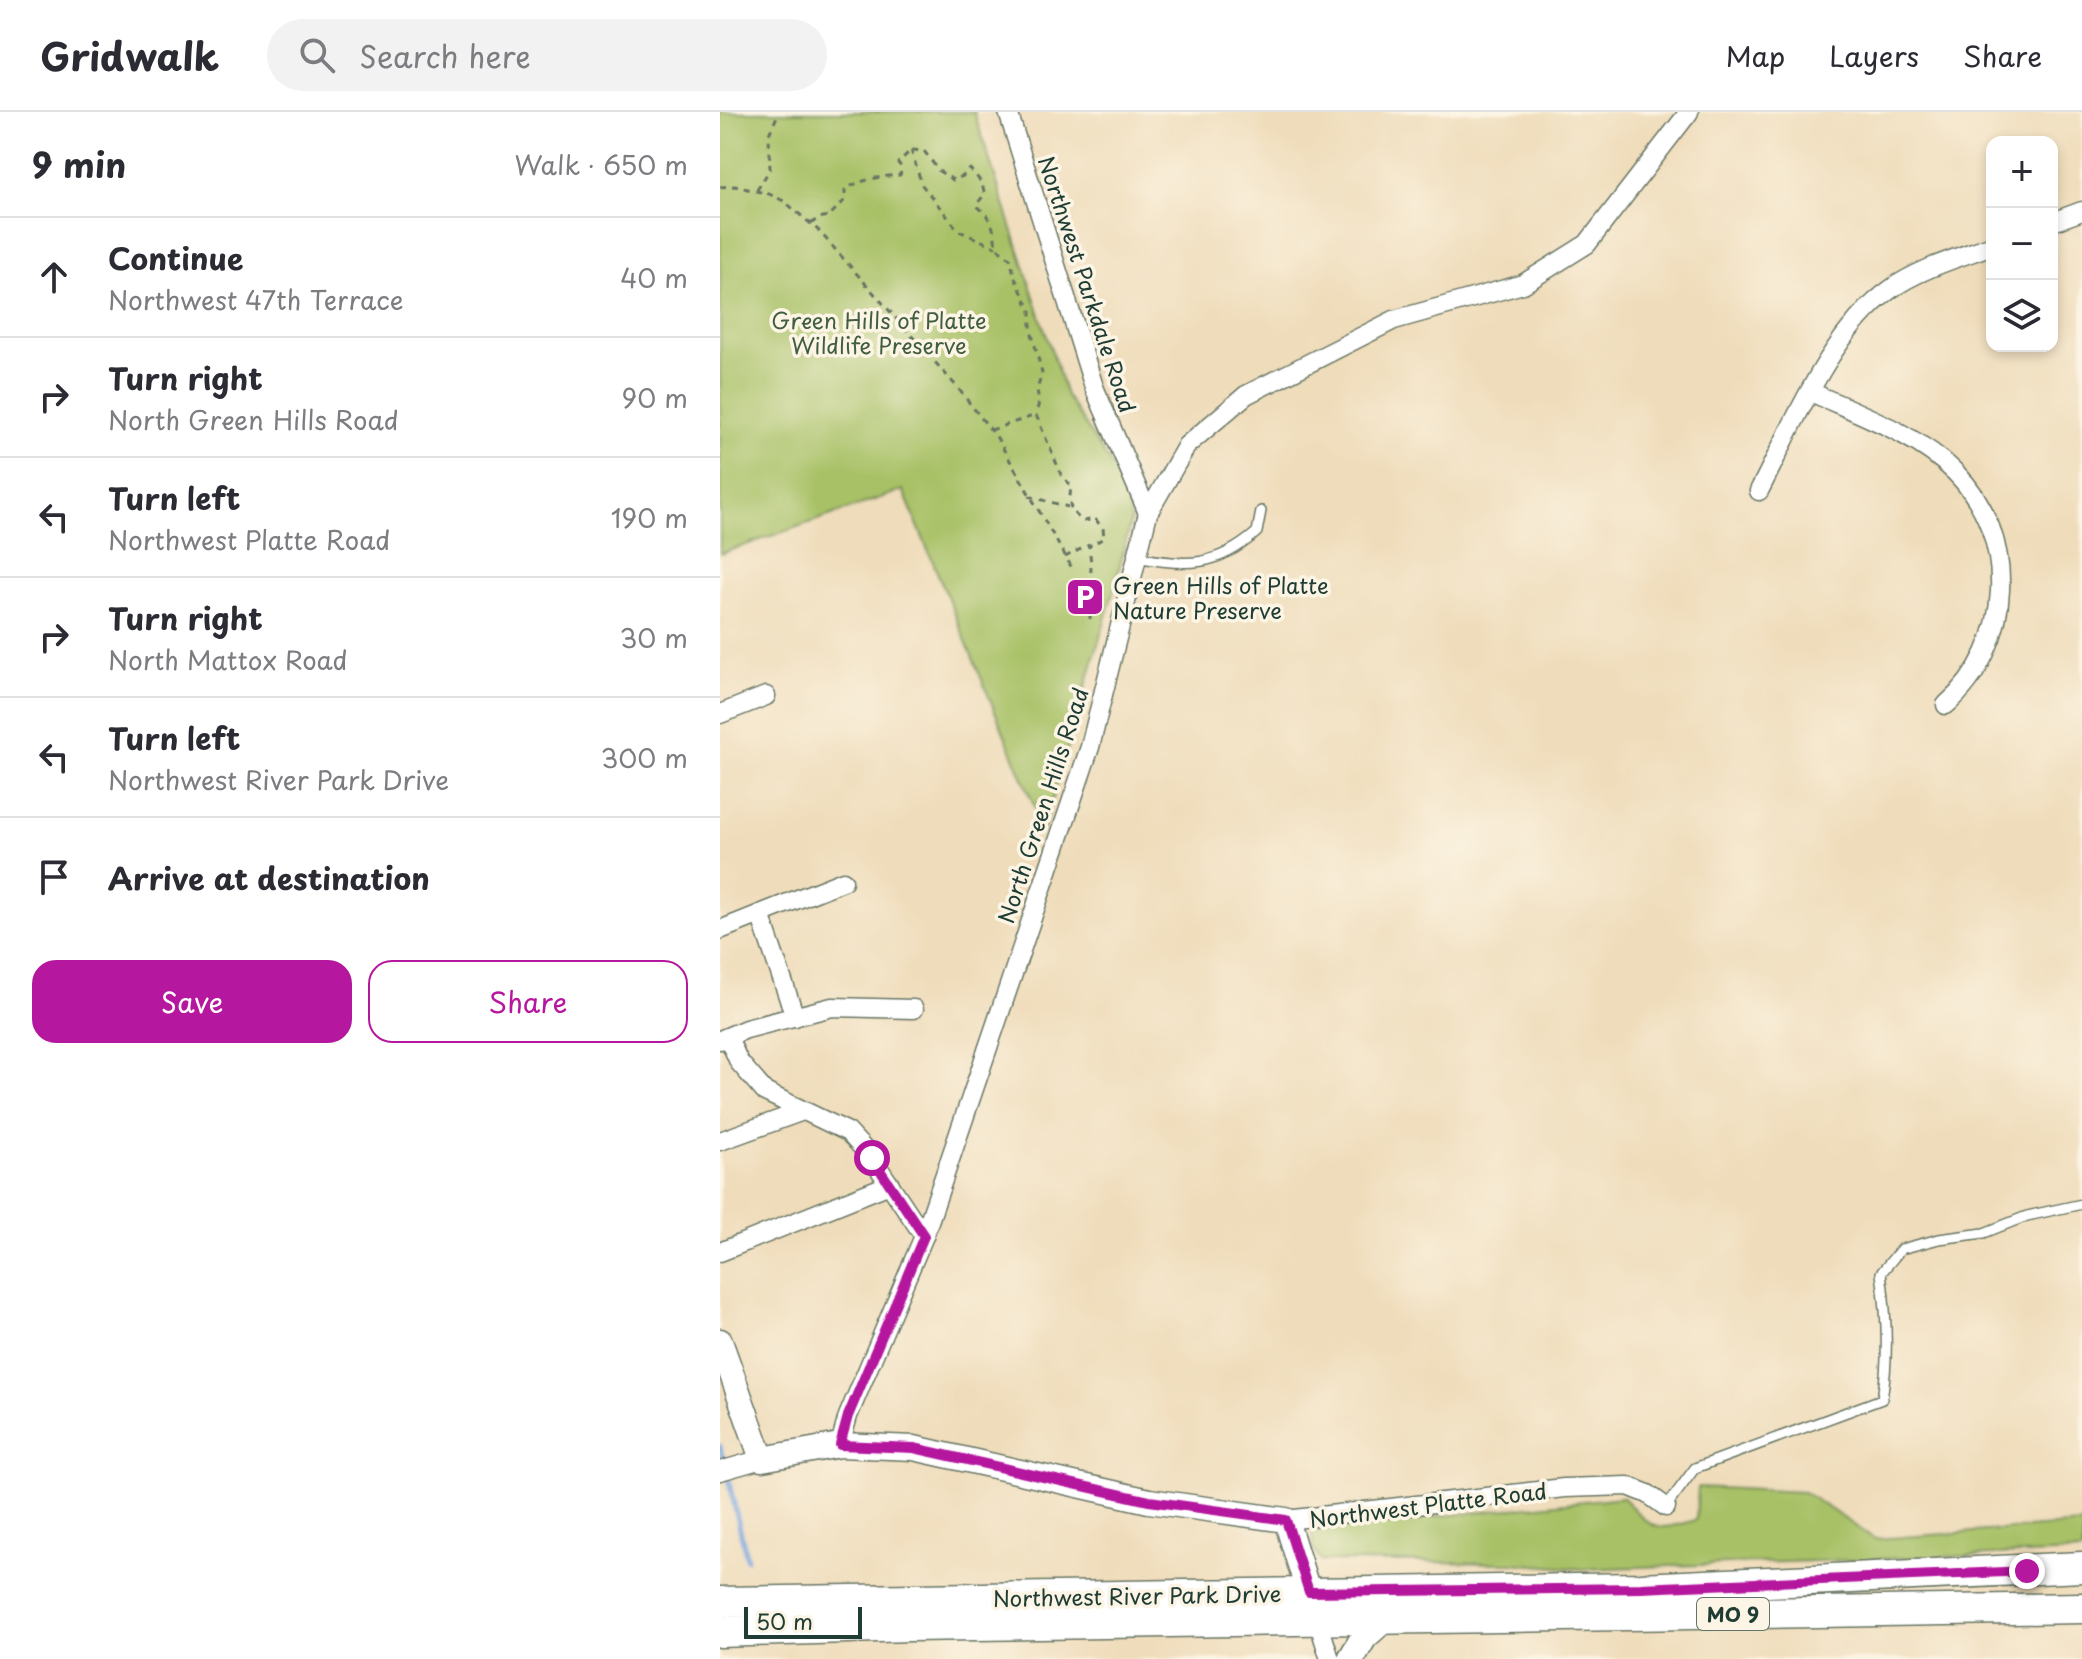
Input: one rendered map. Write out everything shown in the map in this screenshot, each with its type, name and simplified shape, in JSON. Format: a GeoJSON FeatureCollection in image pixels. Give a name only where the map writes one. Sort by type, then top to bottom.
{"type":"FeatureCollection","features":[{"type":"Feature","properties":{"kind":"main road","name":"Northwest River Park Drive"},"geometry":{"type":"LineString","coordinates":[[911,1613],[1309,1592],[1641,1588],[2082,1567]]}},
{"type":"Feature","properties":{"kind":"main road","name":"Northwest River Park Drive"},"geometry":{"type":"LineString","coordinates":[[720,1602],[841,1614],[1318,1621],[2082,1608]]}},
{"type":"Feature","properties":{"kind":"main road","name":"Northwest River Park Drive"},"geometry":{"type":"LineString","coordinates":[[720,1632],[841,1614]]}},
{"type":"Feature","properties":{"kind":"main road"},"geometry":{"type":"LineString","coordinates":[[1351,1659],[1364,1637],[1383,1620]]}},
{"type":"Feature","properties":{"kind":"street","name":"Northwest Parkdale Road"},"geometry":{"type":"LineString","coordinates":[[1008,112],[1094,387],[1148,513]]}},
{"type":"Feature","properties":{"kind":"street","name":"North Green Hills Road"},"geometry":{"type":"LineString","coordinates":[[852,1444],[848,1416],[924,1236],[1090,747],[1148,513],[1187,445],[1246,395],[1394,320],[1523,284],[1587,244],[1689,112]]}},
{"type":"Feature","properties":{"kind":"street"},"geometry":{"type":"LineString","coordinates":[[2058,220],[2082,211]]}},
{"type":"Feature","properties":{"kind":"street"},"geometry":{"type":"LineString","coordinates":[[1759,491],[1836,347],[1852,327],[1891,290],[1918,273],[1986,247]]}},
{"type":"Feature","properties":{"kind":"street"},"geometry":{"type":"LineString","coordinates":[[1811,392],[1895,431],[1932,453],[1956,472],[1981,506],[1995,535],[2002,589],[1996,620],[1983,659],[1960,693],[1946,705]]}},
{"type":"Feature","properties":{"kind":"street"},"geometry":{"type":"LineString","coordinates":[[720,714],[766,696]]}},
{"type":"Feature","properties":{"kind":"street"},"geometry":{"type":"LineString","coordinates":[[720,930],[843,881]]}},
{"type":"Feature","properties":{"kind":"street"},"geometry":{"type":"LineString","coordinates":[[760,914],[795,1017]]}},
{"type":"Feature","properties":{"kind":"street"},"geometry":{"type":"LineString","coordinates":[[914,1009],[832,1007],[724,1038],[739,1062],[765,1092],[848,1132],[872,1158],[924,1236]]}},
{"type":"Feature","properties":{"kind":"street"},"geometry":{"type":"LineString","coordinates":[[720,1141],[803,1111]]}},
{"type":"Feature","properties":{"kind":"street"},"geometry":{"type":"LineString","coordinates":[[720,1252],[890,1184]]}},
{"type":"Feature","properties":{"kind":"street"},"geometry":{"type":"LineString","coordinates":[[720,1341],[754,1462],[720,1471]]}},
{"type":"Feature","properties":{"kind":"street","name":"Northwest Platte Road"},"geometry":{"type":"LineString","coordinates":[[754,1462],[852,1444],[914,1448],[1149,1501],[1286,1520],[1564,1488],[1628,1486],[1648,1494],[1666,1507]]}},
{"type":"Feature","properties":{"kind":"street"},"geometry":{"type":"LineString","coordinates":[[1286,1520],[1330,1659]]}},
{"type":"Feature","properties":{"kind":"lane"},"geometry":{"type":"LineString","coordinates":[[1137,557],[1192,564],[1227,554],[1257,532],[1261,511]]}},
{"type":"Feature","properties":{"kind":"lane"},"geometry":{"type":"LineString","coordinates":[[1666,1507],[1695,1468],[1882,1399],[1886,1373],[1886,1321],[1881,1273],[1901,1249],[1939,1239],[1984,1233],[2027,1216],[2082,1204]]}},
{"type":"Feature","properties":{"kind":"path"},"geometry":{"type":"LineString","coordinates":[[757,190],[770,169],[769,134],[779,112]]}},
{"type":"Feature","properties":{"kind":"path"},"geometry":{"type":"LineString","coordinates":[[811,224],[833,212],[845,200],[845,190],[850,186],[861,185],[874,177],[900,175],[902,168],[898,163],[911,150],[924,151],[939,171],[953,180],[970,169],[975,175],[985,194],[976,205],[989,215],[996,247]]}},
{"type":"Feature","properties":{"kind":"path"},"geometry":{"type":"LineString","coordinates":[[911,150],[922,185],[959,231],[996,247],[1010,258],[1015,278],[1031,311],[1031,330],[1042,373],[1037,390],[1039,402],[1036,415],[1061,474],[1071,486],[1069,507],[1073,515],[1084,521],[1095,519],[1103,528],[1104,538],[1065,557]]}},
{"type":"Feature","properties":{"kind":"path"},"geometry":{"type":"LineString","coordinates":[[720,187],[757,190],[784,201],[811,224],[913,335],[991,430],[1072,568]]}},
{"type":"Feature","properties":{"kind":"path"},"geometry":{"type":"LineString","coordinates":[[991,430],[1036,415]]}},
{"type":"Feature","properties":{"kind":"path"},"geometry":{"type":"LineString","coordinates":[[1029,496],[1069,507]]}},
{"type":"Feature","properties":{"kind":"path"},"geometry":{"type":"LineString","coordinates":[[1089,546],[1090,619]]}},
{"type":"Feature","properties":{"kind":"green space","name":"Green Hills of Platte Wildlife Preserve"},"geometry":{"type":"Polygon","coordinates":[[[720,112],[974,112],[1066,395],[1124,485],[1131,519],[1115,586],[1044,829],[903,490],[720,554],[720,112]]]}},
{"type":"Feature","properties":{"kind":"green space"},"geometry":{"type":"Polygon","coordinates":[[[1698,1487],[1804,1492],[1875,1539],[2082,1524],[2082,1552],[1581,1569],[1511,1563],[1321,1561],[1313,1548],[1312,1535],[1320,1529],[1622,1497],[1647,1522],[1661,1527],[1670,1526],[1696,1520],[1698,1487]]]}},
{"type":"Feature","properties":{"kind":"waterway"},"geometry":{"type":"LineString","coordinates":[[720,1446],[724,1464]]}},
{"type":"Feature","properties":{"kind":"waterway"},"geometry":{"type":"LineString","coordinates":[[727,1474],[747,1559]]}},
{"type":"Feature","properties":{"kind":"place","name":"Green Hills of Platte Nature Preserve"},"geometry":{"type":"Point","coordinates":[1085,597]}},
{"type":"Feature","properties":{"kind":"route"},"geometry":{"type":"LineString","coordinates":[[872,1158],[924,1236],[848,1416],[840,1445],[914,1448],[1149,1501],[1286,1520],[1309,1592],[1641,1588],[2027,1571]]}}]}
